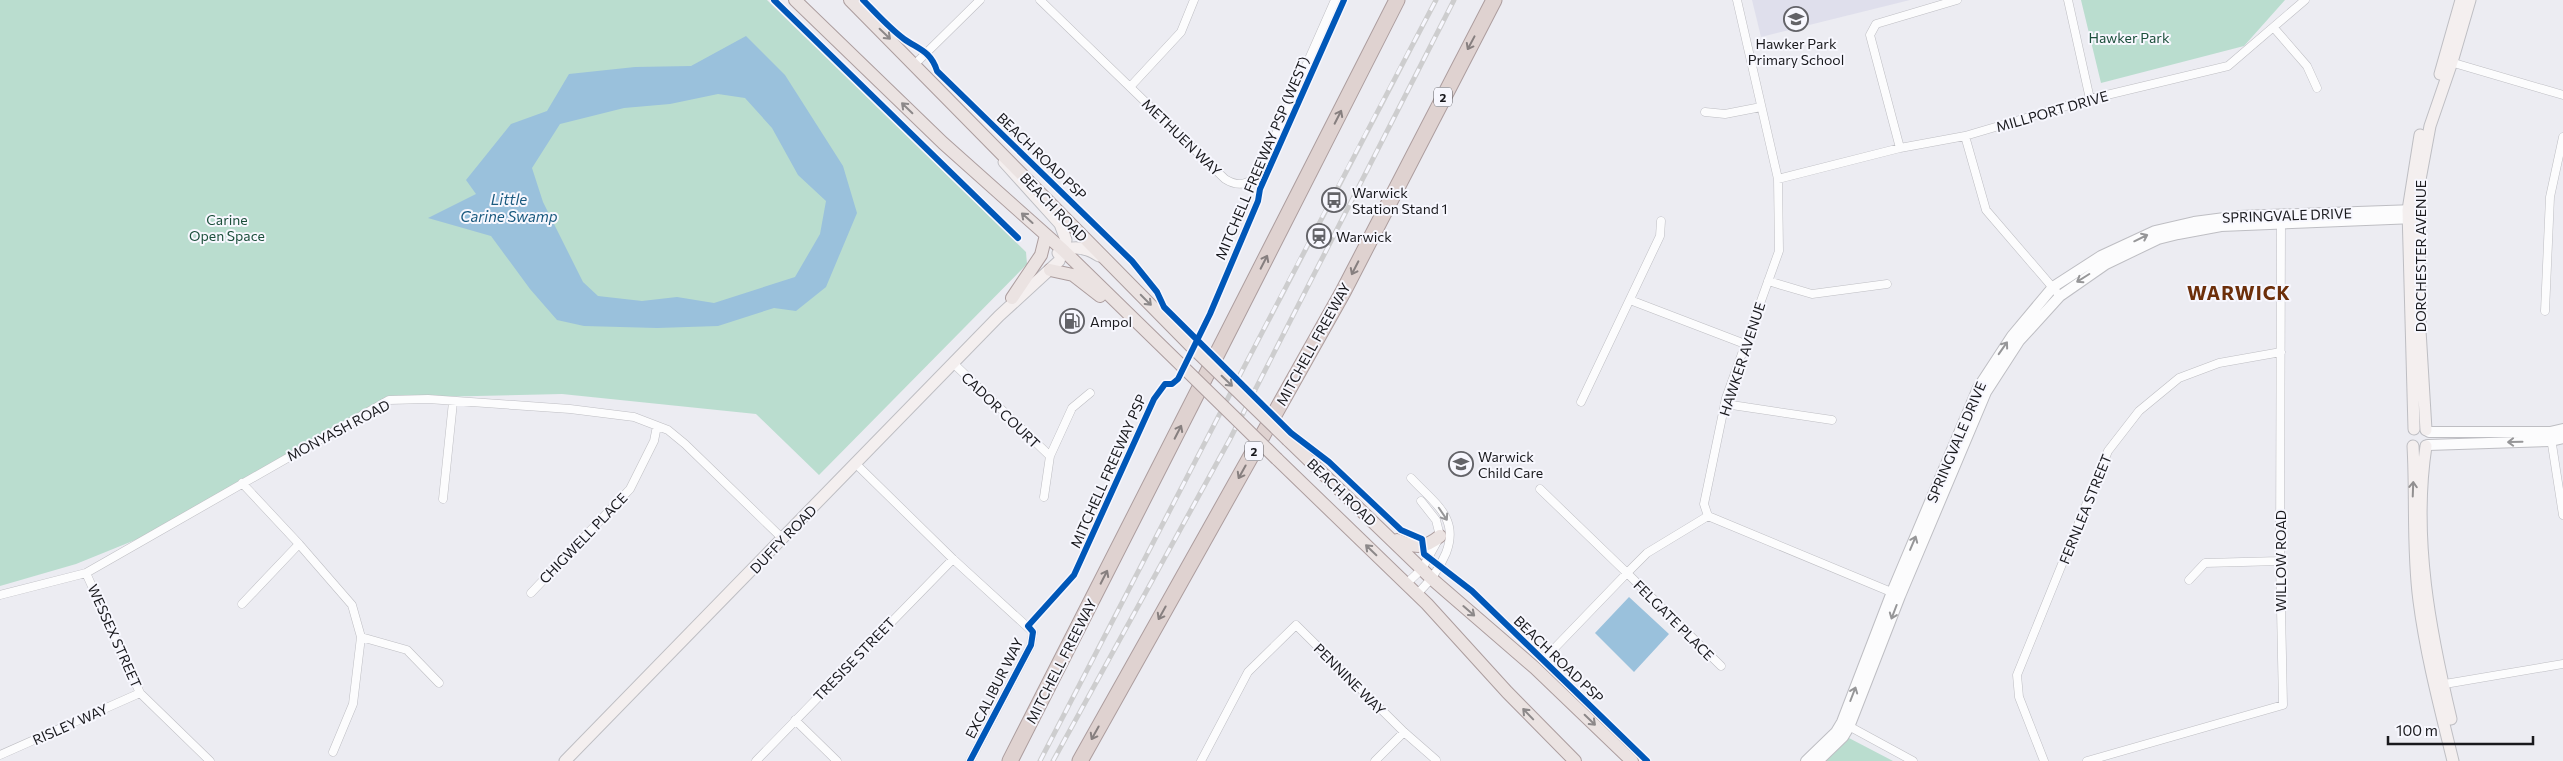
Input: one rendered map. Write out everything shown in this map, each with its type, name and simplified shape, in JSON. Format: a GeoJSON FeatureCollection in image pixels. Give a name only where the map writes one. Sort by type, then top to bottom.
{"type":"FeatureCollection","features":[{"type":"Feature","properties":{"kind":"highway","name":"MITCHELL FREEWAY"},"geometry":{"type":"LineString","coordinates":[[1010,761],[1397,0]]}},
{"type":"Feature","properties":{"kind":"highway","name":"MITCHELL FREEWAY"},"geometry":{"type":"LineString","coordinates":[[1080,761],[1343,292],[1494,0]]}},
{"type":"Feature","properties":{"kind":"main road","name":"BEACH ROAD"},"geometry":{"type":"LineString","coordinates":[[795,0],[943,143],[1063,250],[1276,459],[1407,584],[1572,760]]}},
{"type":"Feature","properties":{"kind":"main road","name":"BEACH ROAD"},"geometry":{"type":"LineString","coordinates":[[850,0],[1192,346],[1288,440],[1432,579],[1535,668],[1632,761]]}},
{"type":"Feature","properties":{"kind":"main road","name":"DORCHESTER AVENUE"},"geometry":{"type":"LineString","coordinates":[[2448,61],[2461,0]]}},
{"type":"Feature","properties":{"kind":"main road","name":"DORCHESTER AVENUE"},"geometry":{"type":"LineString","coordinates":[[2461,761],[2439,685],[2418,601],[2413,534],[2413,446],[2409,439],[2414,429],[2413,214],[2416,150],[2470,0]]}},
{"type":"Feature","properties":{"kind":"main road"},"geometry":{"type":"LineString","coordinates":[[992,144],[1009,171],[1060,224],[1066,240],[1063,250],[1078,248],[1090,250],[1112,265]]}},
{"type":"Feature","properties":{"kind":"main road","name":"DORCHESTER AVENUE"},"geometry":{"type":"LineString","coordinates":[[2413,214],[2427,431],[2422,507],[2424,569],[2439,685],[2452,761]]}},
{"type":"Feature","properties":{"kind":"main road"},"geometry":{"type":"LineString","coordinates":[[1012,298],[1041,255],[1046,235]]}},
{"type":"Feature","properties":{"kind":"main road","name":"DUFFY ROAD"},"geometry":{"type":"LineString","coordinates":[[565,761],[999,316],[1050,270],[1058,261],[1063,250]]}},
{"type":"Feature","properties":{"kind":"main road","name":"DUFFY ROAD"},"geometry":{"type":"LineString","coordinates":[[999,316],[1012,298],[1053,256],[1063,250]]}},
{"type":"Feature","properties":{"kind":"main road"},"geometry":{"type":"LineString","coordinates":[[1050,270],[1073,275],[1153,338]]}},
{"type":"Feature","properties":{"kind":"main road"},"geometry":{"type":"LineString","coordinates":[[2414,429],[2420,427],[2427,431]]}},
{"type":"Feature","properties":{"kind":"main road"},"geometry":{"type":"LineString","coordinates":[[2413,446],[2421,448],[2427,445]]}},
{"type":"Feature","properties":{"kind":"main road"},"geometry":{"type":"LineString","coordinates":[[1388,536],[1418,548],[1428,545],[1440,536]]}},
{"type":"Feature","properties":{"kind":"street"},"geometry":{"type":"LineString","coordinates":[[915,64],[980,0]]}},
{"type":"Feature","properties":{"kind":"street","name":"METHUEN WAY"},"geometry":{"type":"LineString","coordinates":[[1040,0],[1225,179],[1239,184],[1250,181],[1260,170],[1335,0]]}},
{"type":"Feature","properties":{"kind":"street"},"geometry":{"type":"LineString","coordinates":[[1130,87],[1181,32],[1194,0]]}},
{"type":"Feature","properties":{"kind":"street","name":"HAWKER AVENUE"},"geometry":{"type":"LineString","coordinates":[[1708,516],[1704,504],[1725,404],[1778,251],[1778,179],[1737,0]]}},
{"type":"Feature","properties":{"kind":"street"},"geometry":{"type":"LineString","coordinates":[[1900,148],[1870,35],[1876,24],[1958,0]]}},
{"type":"Feature","properties":{"kind":"street"},"geometry":{"type":"LineString","coordinates":[[2068,0],[2090,99]]}},
{"type":"Feature","properties":{"kind":"street","name":"MILLPORT DRIVE"},"geometry":{"type":"LineString","coordinates":[[1778,179],[1900,148],[1966,136],[2090,99],[2228,66],[2305,0]]}},
{"type":"Feature","properties":{"kind":"street"},"geometry":{"type":"LineString","coordinates":[[2274,28],[2307,66],[2317,88]]}},
{"type":"Feature","properties":{"kind":"street"},"geometry":{"type":"LineString","coordinates":[[2448,61],[2563,95]]}},
{"type":"Feature","properties":{"kind":"street"},"geometry":{"type":"LineString","coordinates":[[1705,112],[1725,114],[1761,107]]}},
{"type":"Feature","properties":{"kind":"street"},"geometry":{"type":"LineString","coordinates":[[1966,136],[1986,210],[2060,296]]}},
{"type":"Feature","properties":{"kind":"street"},"geometry":{"type":"LineString","coordinates":[[2545,311],[2550,197],[2563,137]]}},
{"type":"Feature","properties":{"kind":"street","name":"SPRINGVALE DRIVE"},"geometry":{"type":"LineString","coordinates":[[1818,761],[1843,737],[1846,724],[1896,594],[1978,388],[2012,336],[2053,287],[2101,256],[2155,231],[2220,217],[2281,219],[2413,214]]}},
{"type":"Feature","properties":{"kind":"street","name":"SPRINGVALE DRIVE"},"geometry":{"type":"LineString","coordinates":[[1896,594],[1986,392],[2019,341],[2060,296],[2106,264],[2158,239],[2221,226],[2281,219]]}},
{"type":"Feature","properties":{"kind":"street","name":"WILLOW ROAD"},"geometry":{"type":"LineString","coordinates":[[2087,761],[2282,705],[2280,561],[2281,219]]}},
{"type":"Feature","properties":{"kind":"street"},"geometry":{"type":"LineString","coordinates":[[1582,402],[1660,236],[1660,221]]}},
{"type":"Feature","properties":{"kind":"street"},"geometry":{"type":"LineString","coordinates":[[1768,281],[1812,294],[1887,284]]}},
{"type":"Feature","properties":{"kind":"street"},"geometry":{"type":"LineString","coordinates":[[1630,300],[1745,344]]}},
{"type":"Feature","properties":{"kind":"street","name":"FERNLEA STREET"},"geometry":{"type":"LineString","coordinates":[[2044,761],[2019,697],[2017,675],[2108,451],[2139,411],[2179,378],[2219,363],[2281,352]]}},
{"type":"Feature","properties":{"kind":"street","name":"CADOR COURT"},"geometry":{"type":"LineString","coordinates":[[953,363],[1050,456]]}},
{"type":"Feature","properties":{"kind":"street","name":"CADOR COURT"},"geometry":{"type":"LineString","coordinates":[[1044,497],[1050,456],[1072,408],[1090,393]]}},
{"type":"Feature","properties":{"kind":"street","name":"MONYASH ROAD"},"geometry":{"type":"LineString","coordinates":[[0,595],[86,572],[389,400],[428,399],[579,410],[634,417],[668,430],[685,444],[783,539]]}},
{"type":"Feature","properties":{"kind":"street"},"geometry":{"type":"LineString","coordinates":[[442,499],[453,402]]}},
{"type":"Feature","properties":{"kind":"street"},"geometry":{"type":"LineString","coordinates":[[1725,404],[1832,420]]}},
{"type":"Feature","properties":{"kind":"street","name":"CHIGWELL PLACE"},"geometry":{"type":"LineString","coordinates":[[531,593],[630,489],[654,441],[657,426]]}},
{"type":"Feature","properties":{"kind":"street"},"geometry":{"type":"LineString","coordinates":[[2427,445],[2551,436],[2563,429]]}},
{"type":"Feature","properties":{"kind":"street"},"geometry":{"type":"LineString","coordinates":[[2427,431],[2563,438]]}},
{"type":"Feature","properties":{"kind":"street"},"geometry":{"type":"LineString","coordinates":[[2551,436],[2563,515]]}},
{"type":"Feature","properties":{"kind":"street","name":"EXCALIBUR WAY"},"geometry":{"type":"LineString","coordinates":[[856,464],[953,559],[1028,626],[1033,636],[1029,649],[970,761]]}},
{"type":"Feature","properties":{"kind":"street"},"geometry":{"type":"LineString","coordinates":[[1411,478],[1439,507],[1450,523],[1451,531],[1451,539],[1441,565],[1432,579],[1417,594]]}},
{"type":"Feature","properties":{"kind":"street"},"geometry":{"type":"LineString","coordinates":[[242,483],[352,605],[361,637],[353,704],[332,752]]}},
{"type":"Feature","properties":{"kind":"street","name":"FELGATE PLACE"},"geometry":{"type":"LineString","coordinates":[[1540,489],[1721,666]]}},
{"type":"Feature","properties":{"kind":"street"},"geometry":{"type":"LineString","coordinates":[[1407,584],[1422,569],[1440,536],[1436,520],[1422,500]]}},
{"type":"Feature","properties":{"kind":"street"},"geometry":{"type":"LineString","coordinates":[[1708,516],[1896,594]]}},
{"type":"Feature","properties":{"kind":"street","name":"FELGATE PLACE"},"geometry":{"type":"LineString","coordinates":[[1547,656],[1647,553],[1708,516]]}},
{"type":"Feature","properties":{"kind":"street"},"geometry":{"type":"LineString","coordinates":[[242,604],[299,544]]}},
{"type":"Feature","properties":{"kind":"street","name":"TRESISE STREET"},"geometry":{"type":"LineString","coordinates":[[756,761],[953,559]]}},
{"type":"Feature","properties":{"kind":"street"},"geometry":{"type":"LineString","coordinates":[[2189,580],[2205,563],[2280,561]]}},
{"type":"Feature","properties":{"kind":"street","name":"WESSEX STREET"},"geometry":{"type":"LineString","coordinates":[[86,572],[140,693],[210,761]]}},
{"type":"Feature","properties":{"kind":"street","name":"PENNINE WAY"},"geometry":{"type":"LineString","coordinates":[[1201,761],[1248,672],[1296,625],[1404,732],[1436,760]]}},
{"type":"Feature","properties":{"kind":"street"},"geometry":{"type":"LineString","coordinates":[[361,637],[407,650],[439,683]]}},
{"type":"Feature","properties":{"kind":"street"},"geometry":{"type":"LineString","coordinates":[[2439,685],[2563,664]]}},
{"type":"Feature","properties":{"kind":"street","name":"RISLEY WAY"},"geometry":{"type":"LineString","coordinates":[[0,755],[140,693]]}},
{"type":"Feature","properties":{"kind":"street"},"geometry":{"type":"LineString","coordinates":[[794,720],[837,761]]}},
{"type":"Feature","properties":{"kind":"street"},"geometry":{"type":"LineString","coordinates":[[1846,724],[1913,761]]}},
{"type":"Feature","properties":{"kind":"street","name":"SPRINGVALE DRIVE"},"geometry":{"type":"LineString","coordinates":[[1806,761],[1846,724]]}},
{"type":"Feature","properties":{"kind":"street"},"geometry":{"type":"LineString","coordinates":[[1375,761],[1404,732]]}},
{"type":"Feature","properties":{"kind":"shaded area","name":"Hawker Park Primary School"},"geometry":{"type":"Polygon","coordinates":[[[1752,0],[1910,0],[1761,37],[1752,0]]]}},
{"type":"Feature","properties":{"kind":"green space","name":"Carine Open Space"},"geometry":{"type":"Polygon","coordinates":[[[0,0],[767,0],[1026,252],[1027,264],[819,475],[756,414],[562,394],[385,398],[150,534],[76,564],[0,586],[0,0]]]}},
{"type":"Feature","properties":{"kind":"green space","name":"Hawker Park"},"geometry":{"type":"Polygon","coordinates":[[[2081,0],[2285,0],[2244,46],[2101,83],[2081,0]]]}},
{"type":"Feature","properties":{"kind":"green space"},"geometry":{"type":"Polygon","coordinates":[[[1847,737],[1893,761],[1825,761],[1847,737]]]}},
{"type":"Feature","properties":{"kind":"water","name":"Little Carine Swamp"},"geometry":{"type":"Polygon","coordinates":[[[746,36],[785,75],[843,166],[857,213],[826,287],[796,311],[774,308],[718,326],[657,328],[584,326],[557,320],[530,289],[491,236],[428,218],[476,194],[466,180],[511,124],[547,111],[569,74],[635,67],[691,66],[746,36]],[[718,94],[670,104],[624,108],[560,124],[532,168],[543,202],[583,282],[598,296],[642,301],[677,297],[714,303],[795,277],[820,234],[826,201],[798,175],[772,128],[745,98],[718,94]]]}},
{"type":"Feature","properties":{"kind":"water"},"geometry":{"type":"Polygon","coordinates":[[[1629,597],[1669,634],[1634,672],[1595,633],[1629,597]]]}},
{"type":"Feature","properties":{"kind":"railway"},"geometry":{"type":"LineString","coordinates":[[1040,761],[1436,0]]}},
{"type":"Feature","properties":{"kind":"railway"},"geometry":{"type":"LineString","coordinates":[[1053,761],[1230,439],[1454,0]]}},
{"type":"Feature","properties":{"kind":"cycle path"},"geometry":{"type":"LineString","coordinates":[[774,0],[1018,238]]}},
{"type":"Feature","properties":{"kind":"cycle path","name":"BEACH ROAD PSP"},"geometry":{"type":"LineString","coordinates":[[863,0],[898,35],[924,51],[931,59],[937,71],[1132,261],[1157,292],[1164,307],[1291,433],[1329,462],[1401,530],[1422,539],[1424,554],[1472,591],[1647,761]]}},
{"type":"Feature","properties":{"kind":"cycle path","name":"MITCHELL FREEWAY PSP (WEST)"},"geometry":{"type":"LineString","coordinates":[[970,761],[1031,645],[1033,632],[1028,626],[1074,575],[1154,399],[1165,384],[1172,384],[1178,379],[1210,314],[1258,201],[1260,189],[1344,0]]}},
{"type":"Feature","properties":{"kind":"place","name":"Hawker Park Primary School"},"geometry":{"type":"Point","coordinates":[1796,19]}},
{"type":"Feature","properties":{"kind":"place","name":"Warwick Station Stand 1"},"geometry":{"type":"Point","coordinates":[1334,200]}},
{"type":"Feature","properties":{"kind":"place","name":"Warwick"},"geometry":{"type":"Point","coordinates":[1319,236]}},
{"type":"Feature","properties":{"kind":"place","name":"Ampol"},"geometry":{"type":"Point","coordinates":[1072,321]}},
{"type":"Feature","properties":{"kind":"place","name":"Warwick Child Care"},"geometry":{"type":"Point","coordinates":[1461,464]}},
{"type":"Feature","properties":{"kind":"district","name":"WARWICK"},"geometry":{"type":"Point","coordinates":[2239,292]}}]}
